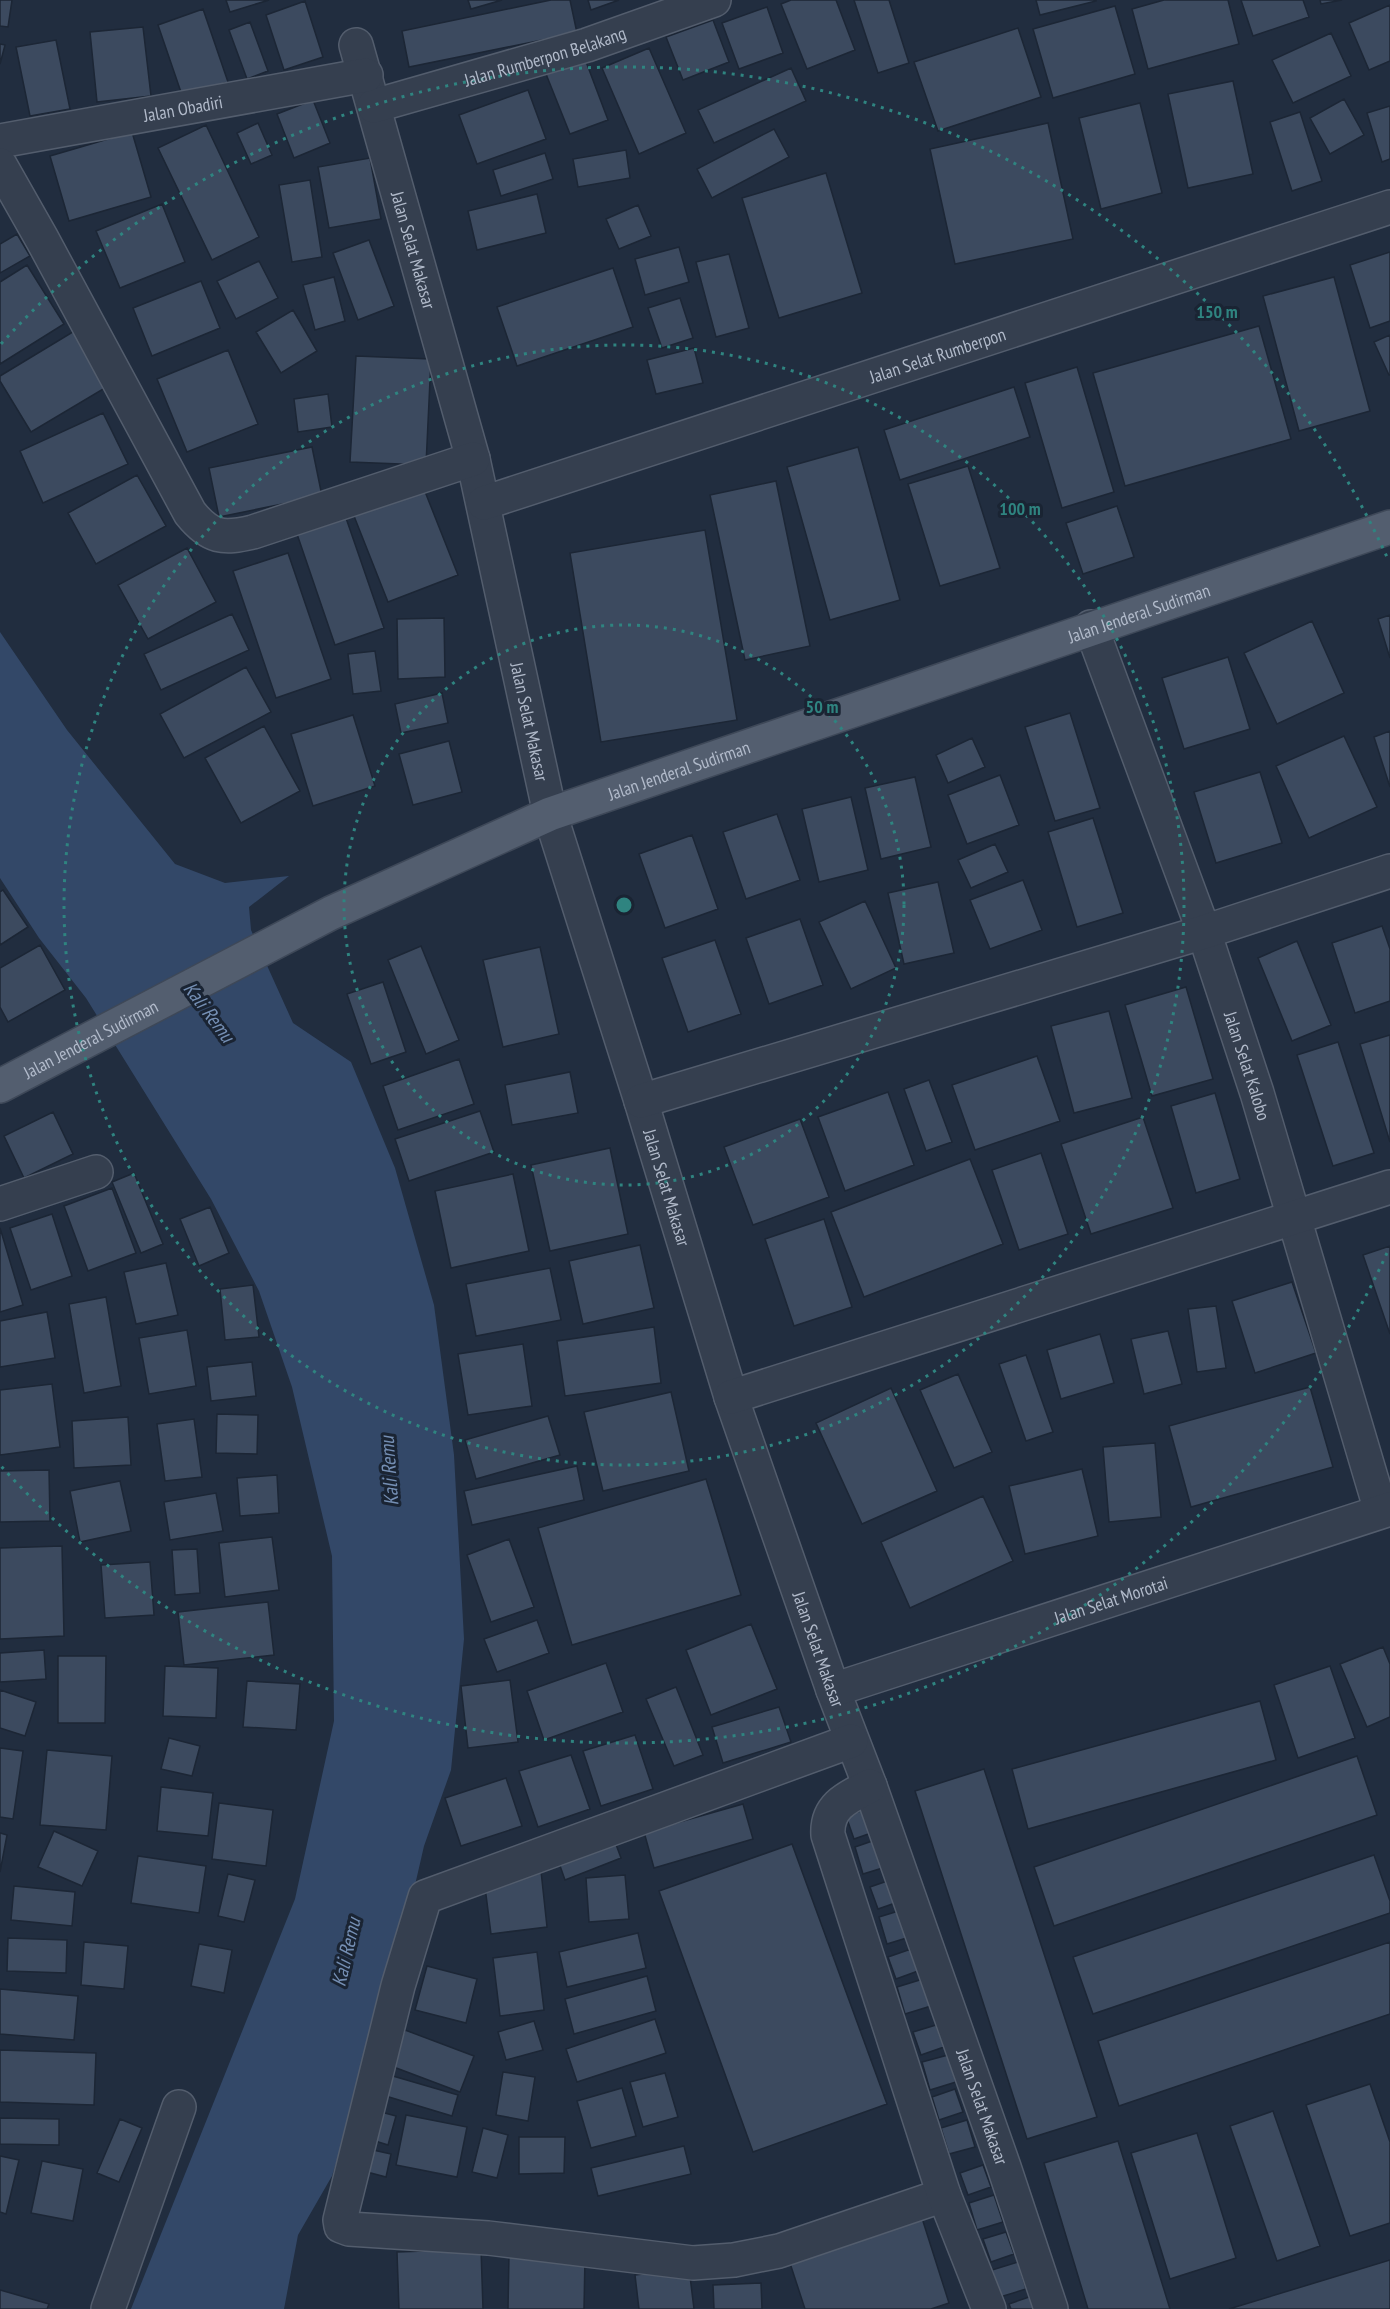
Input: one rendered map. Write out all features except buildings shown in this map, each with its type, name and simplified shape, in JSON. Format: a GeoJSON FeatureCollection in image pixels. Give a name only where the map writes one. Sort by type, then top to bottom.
{"type":"FeatureCollection","features":[{"type":"Feature","properties":{"kind":"main road","name":"Jalan Jenderal Sudirman"},"geometry":{"type":"LineString","coordinates":[[8,1082],[331,913],[550,814],[1091,627],[1390,527]]}},
{"type":"Feature","properties":{"kind":"street","name":"Jalan Rumberpon Belakang"},"geometry":{"type":"LineString","coordinates":[[365,76],[587,45],[714,0]]}},
{"type":"Feature","properties":{"kind":"street","name":"Jalan Obadiri"},"geometry":{"type":"LineString","coordinates":[[0,141],[365,76]]}},
{"type":"Feature","properties":{"kind":"street","name":"Jalan Selat Makasar"},"geometry":{"type":"LineString","coordinates":[[365,76],[473,459],[550,814],[641,1101],[731,1397],[851,1741],[870,1786],[1004,2167],[1051,2309]]}},
{"type":"Feature","properties":{"kind":"street"},"geometry":{"type":"LineString","coordinates":[[0,165],[190,513],[200,526],[211,534],[237,536],[253,532],[473,459]]}},
{"type":"Feature","properties":{"kind":"street","name":"Jalan Selat Rumberpon"},"geometry":{"type":"LineString","coordinates":[[484,503],[1390,207]]}},
{"type":"Feature","properties":{"kind":"street","name":"Jalan Selat Kalobo"},"geometry":{"type":"LineString","coordinates":[[1091,627],[1204,933],[1257,1093],[1293,1216],[1386,1510]]}},
{"type":"Feature","properties":{"kind":"street"},"geometry":{"type":"LineString","coordinates":[[641,1101],[1204,933],[1390,871]]}},
{"type":"Feature","properties":{"kind":"street"},"geometry":{"type":"LineString","coordinates":[[0,1204],[96,1172]]}},
{"type":"Feature","properties":{"kind":"street"},"geometry":{"type":"LineString","coordinates":[[731,1397],[1390,1186]]}},
{"type":"Feature","properties":{"kind":"street","name":"Jalan Selat Morotai"},"geometry":{"type":"LineString","coordinates":[[833,1690],[1386,1510]]}},
{"type":"Feature","properties":{"kind":"street"},"geometry":{"type":"LineString","coordinates":[[851,1741],[424,1898],[398,1986],[340,2220],[341,2226],[349,2229],[488,2238],[693,2263],[734,2260],[779,2251],[944,2195]]}},
{"type":"Feature","properties":{"kind":"street"},"geometry":{"type":"LineString","coordinates":[[870,1786],[839,1804],[831,1813],[827,1823],[828,1834],[944,2195],[989,2309]]}},
{"type":"Feature","properties":{"kind":"street"},"geometry":{"type":"LineString","coordinates":[[108,2309],[179,2107]]}},
{"type":"Feature","properties":{"kind":"water","name":"Kali Remu"},"geometry":{"type":"Polygon","coordinates":[[[0,632],[67,730],[175,864],[225,883],[289,876],[249,907],[251,930],[293,1023],[351,1062],[395,1168],[434,1305],[454,1455],[464,1639],[451,1770],[424,1846],[395,1972],[332,2176],[298,2235],[284,2309],[131,2309],[295,1899],[334,1721],[332,1556],[292,1387],[259,1291],[211,1199],[86,998],[39,938],[0,878],[0,632]]]}}]}
